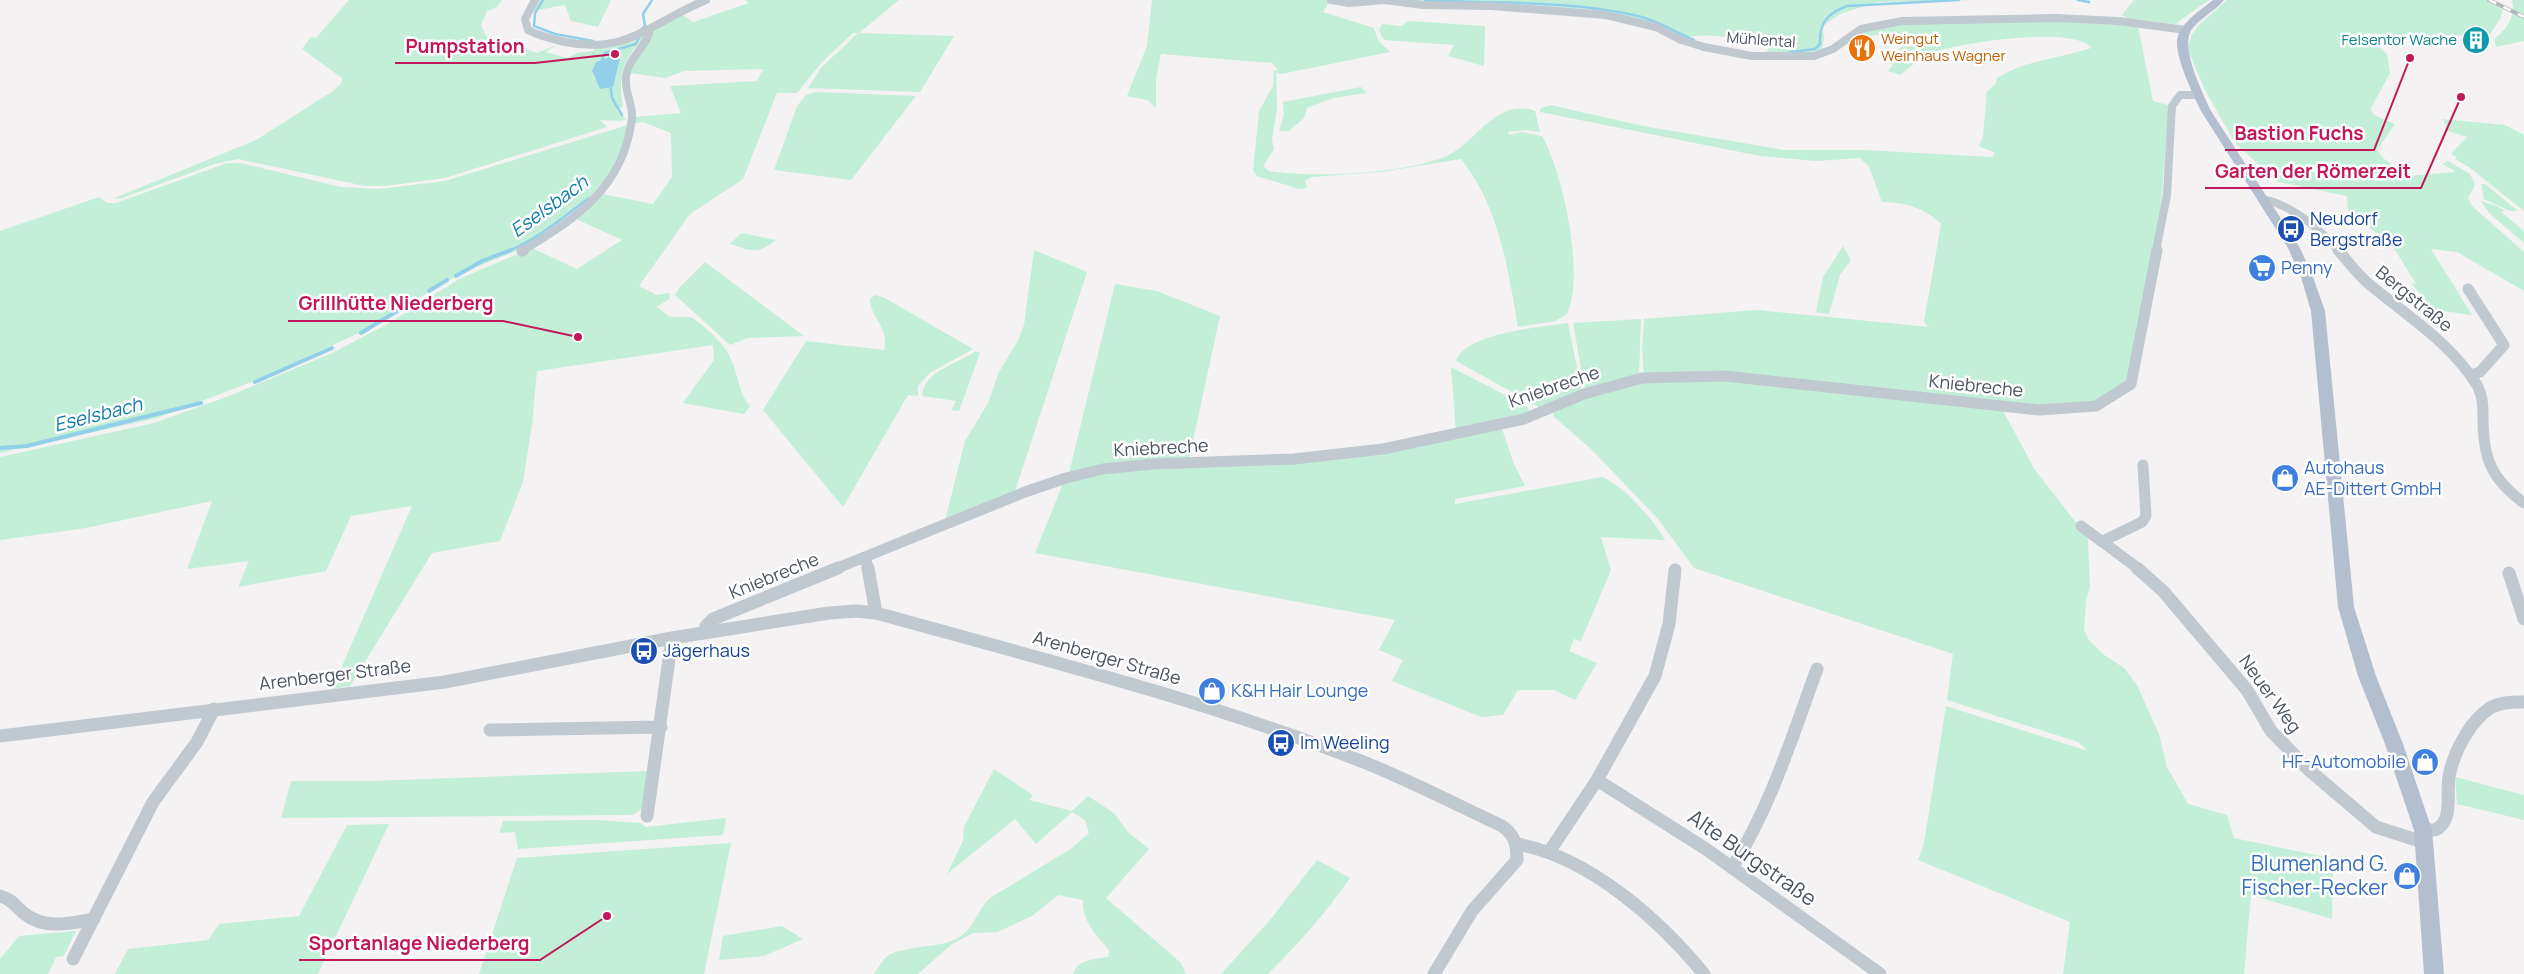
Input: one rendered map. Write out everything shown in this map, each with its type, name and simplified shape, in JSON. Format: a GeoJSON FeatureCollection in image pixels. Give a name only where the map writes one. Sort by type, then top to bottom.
{"type":"FeatureCollection","features":[{"type":"Feature","properties":{"kind":"main road"},"geometry":{"type":"LineString","coordinates":[[2219,0],[2186,30],[2182,38],[2183,48],[2198,95],[2225,143],[2294,248],[2307,277],[2318,311],[2322,335],[2326,407],[2340,558],[2349,620],[2424,836],[2434,974]]}},
{"type":"Feature","properties":{"kind":"street"},"geometry":{"type":"LineString","coordinates":[[535,0],[526,16],[526,28],[534,33],[577,46],[592,48],[620,44],[638,37],[673,14],[706,0]]}},
{"type":"Feature","properties":{"kind":"street","name":"Mühlental"},"geometry":{"type":"LineString","coordinates":[[1332,0],[1349,3],[1380,0],[1430,5],[1490,6],[1601,15],[1650,25],[1681,40],[1704,47],[1752,56],[1814,56],[1833,48],[1861,29],[1902,21],[2056,18],[2123,22],[2186,30]]}},
{"type":"Feature","properties":{"kind":"street"},"geometry":{"type":"LineString","coordinates":[[523,251],[577,216],[612,180],[620,168],[632,114],[625,76],[650,29]]}},
{"type":"Feature","properties":{"kind":"street","name":"Kniebreche"},"geometry":{"type":"LineString","coordinates":[[706,632],[706,626],[713,619],[866,559],[1025,492],[1066,478],[1103,469],[1153,464],[1294,459],[1384,449],[1524,418],[1584,394],[1642,378],[1725,376],[2039,410],[2096,406],[2131,384],[2167,195],[2172,106],[2180,95],[2198,95]]}},
{"type":"Feature","properties":{"kind":"street","name":"Bergstraße"},"geometry":{"type":"LineString","coordinates":[[2263,199],[2273,200],[2287,208],[2326,238],[2368,283],[2446,344],[2470,375],[2483,398],[2483,446],[2486,459],[2503,485],[2524,503]]}},
{"type":"Feature","properties":{"kind":"street"},"geometry":{"type":"LineString","coordinates":[[2468,289],[2504,345],[2480,372],[2470,375]]}},
{"type":"Feature","properties":{"kind":"street"},"geometry":{"type":"LineString","coordinates":[[2102,541],[2142,522],[2146,516],[2143,465]]}},
{"type":"Feature","properties":{"kind":"street","name":"Neuer Weg"},"geometry":{"type":"LineString","coordinates":[[2082,526],[2146,574],[2163,591],[2247,690],[2271,731],[2291,753],[2371,823],[2384,830],[2424,836]]}},
{"type":"Feature","properties":{"kind":"street"},"geometry":{"type":"LineString","coordinates":[[866,559],[876,613]]}},
{"type":"Feature","properties":{"kind":"street"},"geometry":{"type":"LineString","coordinates":[[1549,852],[1597,780],[1630,724],[1662,660],[1674,592],[1674,570]]}},
{"type":"Feature","properties":{"kind":"street"},"geometry":{"type":"LineString","coordinates":[[2509,572],[2524,619]]}},
{"type":"Feature","properties":{"kind":"street","name":"Arenberger Straße"},"geometry":{"type":"LineString","coordinates":[[0,736],[445,682],[706,632],[829,613],[856,611],[876,613],[1119,681],[1333,751],[1416,785],[1502,826],[1509,831],[1517,844]]}},
{"type":"Feature","properties":{"kind":"street"},"geometry":{"type":"LineString","coordinates":[[647,816],[672,638]]}},
{"type":"Feature","properties":{"kind":"street"},"geometry":{"type":"LineString","coordinates":[[1732,868],[1751,840],[1768,803],[1817,669]]}},
{"type":"Feature","properties":{"kind":"street"},"geometry":{"type":"LineString","coordinates":[[2424,836],[2444,821],[2454,756],[2458,747],[2488,709],[2505,703],[2524,702]]}},
{"type":"Feature","properties":{"kind":"street"},"geometry":{"type":"LineString","coordinates":[[74,959],[153,802],[197,742],[214,710]]}},
{"type":"Feature","properties":{"kind":"street"},"geometry":{"type":"LineString","coordinates":[[490,730],[661,727]]}},
{"type":"Feature","properties":{"kind":"street","name":"Alte Burgstraße"},"geometry":{"type":"LineString","coordinates":[[1597,780],[1642,807],[1732,868],[1880,974]]}},
{"type":"Feature","properties":{"kind":"street"},"geometry":{"type":"LineString","coordinates":[[1434,974],[1472,910],[1517,860],[1517,844],[1549,852],[1576,866],[1634,906],[1687,952],[1704,974]]}},
{"type":"Feature","properties":{"kind":"street"},"geometry":{"type":"LineString","coordinates":[[0,896],[12,900],[28,916],[42,922],[52,924],[94,920]]}},
{"type":"Feature","properties":{"kind":"green space"},"geometry":{"type":"Polygon","coordinates":[[[349,0],[502,0],[497,7],[487,11],[481,25],[486,36],[537,53],[559,44],[545,52],[567,58],[577,53],[593,51],[595,48],[644,35],[644,38],[630,54],[621,78],[623,107],[616,110],[626,119],[621,121],[600,120],[607,127],[445,178],[386,186],[365,186],[238,159],[215,164],[122,198],[112,199],[256,140],[333,91],[341,84],[342,78],[302,49],[311,37],[316,38],[349,0]],[[596,62],[592,71],[594,78],[613,87],[615,75],[596,62]]]}},
{"type":"Feature","properties":{"kind":"green space"},"geometry":{"type":"Polygon","coordinates":[[[538,0],[611,0],[598,27],[571,21],[565,5],[532,11],[538,0]]]}},
{"type":"Feature","properties":{"kind":"green space"},"geometry":{"type":"Polygon","coordinates":[[[745,0],[899,0],[859,33],[954,36],[920,92],[808,88],[821,68],[858,33],[853,33],[821,63],[797,93],[777,93],[743,179],[690,214],[639,286],[657,295],[670,293],[669,299],[657,307],[670,317],[691,317],[705,327],[722,345],[731,359],[742,393],[750,406],[744,414],[683,403],[714,360],[713,345],[537,371],[532,425],[523,482],[500,541],[432,553],[350,686],[332,689],[412,506],[351,516],[326,571],[238,587],[249,561],[187,569],[212,501],[86,528],[0,540],[0,457],[154,423],[229,396],[332,353],[384,326],[461,278],[532,248],[577,269],[622,240],[576,219],[602,194],[653,204],[672,177],[671,133],[643,122],[635,123],[635,117],[681,113],[670,86],[757,81],[763,69],[684,71],[665,78],[630,73],[653,29],[680,13],[693,22],[749,3],[745,0]]]}},
{"type":"Feature","properties":{"kind":"green space"},"geometry":{"type":"Polygon","coordinates":[[[1152,0],[1325,0],[1329,2],[1323,12],[1374,28],[1378,40],[1390,52],[1281,74],[1276,72],[1277,109],[1272,139],[1274,149],[1263,166],[1269,171],[1310,174],[1358,173],[1382,171],[1426,163],[1456,151],[1486,124],[1508,110],[1521,108],[1535,111],[1540,132],[1527,130],[1508,132],[1509,135],[1521,132],[1542,136],[1550,152],[1564,198],[1573,250],[1574,275],[1572,297],[1567,314],[1555,321],[1518,327],[1506,261],[1493,218],[1485,197],[1461,159],[1381,172],[1311,177],[1305,181],[1307,188],[1299,189],[1257,176],[1253,170],[1259,111],[1273,86],[1274,71],[1278,70],[1272,63],[1161,54],[1156,78],[1156,108],[1148,100],[1127,96],[1147,46],[1152,0]]]}},
{"type":"Feature","properties":{"kind":"green space"},"geometry":{"type":"Polygon","coordinates":[[[1406,0],[1973,0],[1877,2],[1840,14],[1821,27],[1824,36],[1822,51],[1765,55],[1769,47],[1737,39],[1713,36],[1690,36],[1681,39],[1631,18],[1406,0]]]}},
{"type":"Feature","properties":{"kind":"green space"},"geometry":{"type":"Polygon","coordinates":[[[2134,0],[2209,0],[2175,24],[2129,19],[2122,15],[2134,0]]]}},
{"type":"Feature","properties":{"kind":"green space"},"geometry":{"type":"Polygon","coordinates":[[[2227,0],[2486,0],[2503,10],[2500,19],[2489,36],[2483,37],[2478,33],[2439,38],[2365,33],[2387,54],[2390,73],[2370,110],[2376,116],[2395,124],[2377,150],[2383,158],[2408,176],[2454,172],[2442,164],[2448,161],[2470,174],[2475,185],[2468,198],[2472,206],[2524,252],[2524,291],[2457,252],[2431,249],[2472,315],[2434,310],[2411,283],[2416,284],[2392,245],[2348,211],[2347,196],[2278,182],[2235,143],[2204,88],[2188,50],[2191,36],[2199,25],[2227,0]]]}},
{"type":"Feature","properties":{"kind":"green space"},"geometry":{"type":"Polygon","coordinates":[[[2512,0],[2524,0],[2524,41],[2496,47],[2494,39],[2503,31],[2511,17],[2513,11],[2512,0]]]}},
{"type":"Feature","properties":{"kind":"green space"},"geometry":{"type":"Polygon","coordinates":[[[2004,19],[2138,26],[2153,101],[2171,106],[2165,151],[2160,224],[2126,382],[2091,403],[2002,409],[2035,470],[2088,538],[2090,587],[2086,600],[2084,630],[2089,640],[2103,654],[2124,668],[2137,685],[2159,734],[2167,767],[2188,804],[2227,815],[2234,838],[2325,857],[2333,867],[2332,919],[2251,895],[2244,974],[2063,974],[2070,922],[1918,860],[1924,843],[1946,706],[2088,751],[2078,742],[1947,700],[1953,654],[1694,568],[1658,519],[1590,448],[1553,416],[1555,410],[1644,376],[1642,349],[1644,319],[1757,310],[1929,327],[1924,322],[1941,224],[1935,218],[1914,207],[1882,202],[1869,167],[1860,158],[1816,161],[1760,156],[1540,112],[1541,108],[1550,105],[1643,126],[1784,150],[1865,150],[1992,157],[1995,153],[1979,146],[1983,136],[1987,92],[1996,83],[1996,79],[2030,64],[2091,48],[2081,41],[2063,38],[2015,38],[1989,41],[1931,53],[1900,75],[1888,71],[1893,65],[1887,62],[1904,44],[1876,35],[1852,39],[1865,32],[1882,27],[1903,24],[1947,20],[2004,19]]]}},
{"type":"Feature","properties":{"kind":"green space"},"geometry":{"type":"Polygon","coordinates":[[[1408,21],[1485,26],[1484,66],[1448,56],[1454,45],[1384,40],[1379,30],[1382,24],[1402,26],[1408,21]]]}},
{"type":"Feature","properties":{"kind":"green space"},"geometry":{"type":"Polygon","coordinates":[[[1361,87],[1367,93],[1333,98],[1307,108],[1304,118],[1289,131],[1279,131],[1284,115],[1283,102],[1361,87]]]}},
{"type":"Feature","properties":{"kind":"green space"},"geometry":{"type":"Polygon","coordinates":[[[816,92],[916,96],[851,180],[774,170],[797,106],[806,95],[816,92]]]}},
{"type":"Feature","properties":{"kind":"green space"},"geometry":{"type":"Polygon","coordinates":[[[2442,119],[2505,125],[2524,135],[2524,211],[2470,168],[2455,159],[2457,157],[2451,154],[2467,137],[2445,130],[2446,125],[2442,119]]]}},
{"type":"Feature","properties":{"kind":"green space"},"geometry":{"type":"Polygon","coordinates":[[[628,125],[620,163],[574,216],[519,250],[461,273],[361,332],[259,379],[157,418],[0,453],[0,231],[99,197],[107,203],[116,203],[227,163],[240,163],[341,187],[378,189],[445,181],[628,125]]]}},
{"type":"Feature","properties":{"kind":"green space"},"geometry":{"type":"Polygon","coordinates":[[[2481,184],[2485,184],[2518,211],[2510,211],[2484,199],[2481,184]]]}},
{"type":"Feature","properties":{"kind":"green space"},"geometry":{"type":"Polygon","coordinates":[[[2481,201],[2497,206],[2505,211],[2501,212],[2524,231],[2524,243],[2489,213],[2481,201]]]}},
{"type":"Feature","properties":{"kind":"green space"},"geometry":{"type":"Polygon","coordinates":[[[741,233],[776,240],[759,250],[730,244],[741,233]]]}},
{"type":"Feature","properties":{"kind":"green space"},"geometry":{"type":"Polygon","coordinates":[[[1843,246],[1851,260],[1840,275],[1829,314],[1816,312],[1823,277],[1843,246]]]}},
{"type":"Feature","properties":{"kind":"green space"},"geometry":{"type":"Polygon","coordinates":[[[1034,250],[1087,272],[1015,491],[945,521],[965,441],[988,403],[999,372],[1018,340],[1024,325],[1034,250]]]}},
{"type":"Feature","properties":{"kind":"green space"},"geometry":{"type":"Polygon","coordinates":[[[705,262],[804,336],[747,338],[730,345],[675,295],[680,287],[705,262]]]}},
{"type":"Feature","properties":{"kind":"green space"},"geometry":{"type":"Polygon","coordinates":[[[1115,284],[1157,291],[1220,316],[1189,459],[1069,473],[1115,284]]]}},
{"type":"Feature","properties":{"kind":"green space"},"geometry":{"type":"Polygon","coordinates":[[[875,295],[883,297],[973,349],[930,373],[918,386],[918,396],[908,395],[843,507],[763,410],[806,341],[884,350],[884,335],[873,311],[870,299],[875,295]]]}},
{"type":"Feature","properties":{"kind":"green space"},"geometry":{"type":"Polygon","coordinates":[[[1641,319],[1639,377],[1585,391],[1573,323],[1641,319]]]}},
{"type":"Feature","properties":{"kind":"green space"},"geometry":{"type":"Polygon","coordinates":[[[1568,323],[1582,393],[1546,408],[1539,407],[1456,361],[1462,351],[1488,338],[1524,329],[1568,323]]]}},
{"type":"Feature","properties":{"kind":"green space"},"geometry":{"type":"Polygon","coordinates":[[[976,351],[980,353],[959,411],[951,410],[956,401],[922,396],[924,387],[935,374],[976,351]]]}},
{"type":"Feature","properties":{"kind":"green space"},"geometry":{"type":"Polygon","coordinates":[[[1451,367],[1528,407],[1529,414],[1456,431],[1451,367]]]}},
{"type":"Feature","properties":{"kind":"green space"},"geometry":{"type":"Polygon","coordinates":[[[1501,426],[1514,464],[1525,486],[1455,499],[1455,504],[1602,477],[1611,481],[1637,504],[1665,540],[1601,537],[1611,570],[1581,641],[1574,639],[1569,651],[1597,663],[1575,700],[1554,690],[1518,690],[1503,715],[1481,717],[1392,681],[1403,660],[1379,650],[1395,620],[1035,553],[1064,481],[1096,473],[1295,461],[1501,426]]]}},
{"type":"Feature","properties":{"kind":"green space"},"geometry":{"type":"Polygon","coordinates":[[[994,769],[1033,795],[1030,800],[1072,811],[1088,796],[1114,813],[1128,832],[1149,849],[1106,898],[1180,962],[1186,974],[1073,974],[1075,969],[1083,963],[1093,959],[1108,957],[1109,950],[1087,921],[1083,900],[1058,895],[1032,916],[997,932],[973,933],[952,944],[918,974],[874,974],[890,954],[906,949],[942,944],[964,934],[990,898],[1072,848],[1089,833],[1085,820],[1072,812],[1036,844],[1015,819],[947,874],[963,841],[964,827],[994,769]]]}},
{"type":"Feature","properties":{"kind":"green space"},"geometry":{"type":"Polygon","coordinates":[[[649,771],[643,808],[633,815],[281,818],[291,781],[370,781],[649,771]]]}},
{"type":"Feature","properties":{"kind":"green space"},"geometry":{"type":"Polygon","coordinates":[[[2455,777],[2524,795],[2524,820],[2457,804],[2455,777]]]}},
{"type":"Feature","properties":{"kind":"green space"},"geometry":{"type":"Polygon","coordinates":[[[726,818],[723,835],[518,849],[515,832],[499,833],[503,821],[596,820],[640,823],[646,827],[726,818]]]}},
{"type":"Feature","properties":{"kind":"green space"},"geometry":{"type":"Polygon","coordinates":[[[389,824],[318,974],[115,974],[128,949],[208,940],[219,924],[299,916],[347,825],[389,824]]]}},
{"type":"Feature","properties":{"kind":"green space"},"geometry":{"type":"Polygon","coordinates":[[[731,843],[704,974],[479,974],[517,858],[731,843]]]}},
{"type":"Feature","properties":{"kind":"green space"},"geometry":{"type":"Polygon","coordinates":[[[1317,860],[1350,878],[1301,940],[1268,974],[1221,974],[1270,920],[1317,860]]]}},
{"type":"Feature","properties":{"kind":"green space"},"geometry":{"type":"Polygon","coordinates":[[[782,926],[803,939],[764,956],[719,960],[723,936],[782,926]]]}},
{"type":"Feature","properties":{"kind":"green space"},"geometry":{"type":"Polygon","coordinates":[[[76,931],[64,956],[56,957],[48,974],[0,974],[0,959],[19,936],[76,931]]]}},
{"type":"Feature","properties":{"kind":"water"},"geometry":{"type":"Polygon","coordinates":[[[610,57],[620,59],[613,87],[600,89],[592,71],[596,62],[610,57]]]}},
{"type":"Feature","properties":{"kind":"waterway"},"geometry":{"type":"LineString","coordinates":[[543,0],[535,13],[534,26],[555,34],[593,41]]}},
{"type":"Feature","properties":{"kind":"waterway"},"geometry":{"type":"LineString","coordinates":[[641,30],[645,26],[643,14],[652,0]]}},
{"type":"Feature","properties":{"kind":"waterway"},"geometry":{"type":"LineString","coordinates":[[1425,0],[1586,7],[1645,18],[1694,40]]}},
{"type":"Feature","properties":{"kind":"waterway"},"geometry":{"type":"LineString","coordinates":[[1790,52],[1815,49],[1820,44],[1821,30],[1826,20],[1835,12],[1847,6],[1959,0]]}},
{"type":"Feature","properties":{"kind":"waterway"},"geometry":{"type":"LineString","coordinates":[[2078,0],[2089,2]]}},
{"type":"Feature","properties":{"kind":"waterway","name":"Eselsbach"},"geometry":{"type":"LineString","coordinates":[[600,64],[605,53],[636,44],[639,37]]}},
{"type":"Feature","properties":{"kind":"waterway","name":"Eselsbach"},"geometry":{"type":"LineString","coordinates":[[610,83],[612,98],[622,115]]}},
{"type":"Feature","properties":{"kind":"waterway","name":"Eselsbach"},"geometry":{"type":"LineString","coordinates":[[508,251],[540,234],[589,198]]}},
{"type":"Feature","properties":{"kind":"waterway","name":"Eselsbach"},"geometry":{"type":"LineString","coordinates":[[456,276],[482,261],[511,250]]}},
{"type":"Feature","properties":{"kind":"waterway","name":"Eselsbach"},"geometry":{"type":"LineString","coordinates":[[429,291],[447,280]]}},
{"type":"Feature","properties":{"kind":"waterway","name":"Eselsbach"},"geometry":{"type":"LineString","coordinates":[[361,333],[407,305]]}},
{"type":"Feature","properties":{"kind":"waterway","name":"Eselsbach"},"geometry":{"type":"LineString","coordinates":[[255,382],[332,348]]}},
{"type":"Feature","properties":{"kind":"waterway","name":"Eselsbach"},"geometry":{"type":"LineString","coordinates":[[0,448],[27,446],[201,403]]}},
{"type":"Feature","properties":{"kind":"railway"},"geometry":{"type":"LineString","coordinates":[[2489,0],[2524,17]]}},
{"type":"Feature","properties":{"kind":"place","name":"Felsentor Wache"},"geometry":{"type":"Point","coordinates":[2476,40]}},
{"type":"Feature","properties":{"kind":"place","name":"Weingut Weinhaus Wagner"},"geometry":{"type":"Point","coordinates":[1862,48]}},
{"type":"Feature","properties":{"kind":"place","name":"Pumpstation"},"geometry":{"type":"Point","coordinates":[615,54]}},
{"type":"Feature","properties":{"kind":"place","name":"Bastion Fuchs"},"geometry":{"type":"Point","coordinates":[2410,58]}},
{"type":"Feature","properties":{"kind":"place","name":"Garten der Römerzeit"},"geometry":{"type":"Point","coordinates":[2461,97]}},
{"type":"Feature","properties":{"kind":"place","name":"Neudorf Bergstraße"},"geometry":{"type":"Point","coordinates":[2291,229]}},
{"type":"Feature","properties":{"kind":"place","name":"Penny"},"geometry":{"type":"Point","coordinates":[2262,268]}},
{"type":"Feature","properties":{"kind":"place","name":"Grillhütte Niederberg"},"geometry":{"type":"Point","coordinates":[578,337]}},
{"type":"Feature","properties":{"kind":"place","name":"Autohaus AE-Dittert GmbH"},"geometry":{"type":"Point","coordinates":[2285,478]}},
{"type":"Feature","properties":{"kind":"place","name":"Jägerhaus"},"geometry":{"type":"Point","coordinates":[644,651]}},
{"type":"Feature","properties":{"kind":"place","name":"K&H Hair Lounge"},"geometry":{"type":"Point","coordinates":[1212,691]}},
{"type":"Feature","properties":{"kind":"place","name":"Im Weeling"},"geometry":{"type":"Point","coordinates":[1281,743]}},
{"type":"Feature","properties":{"kind":"place","name":"HF-Automobile"},"geometry":{"type":"Point","coordinates":[2425,762]}},
{"type":"Feature","properties":{"kind":"place","name":"Blumenland G. Fischer-Recker"},"geometry":{"type":"Point","coordinates":[2407,876]}},
{"type":"Feature","properties":{"kind":"place","name":"Sportanlage Niederberg"},"geometry":{"type":"Point","coordinates":[607,916]}}]}
